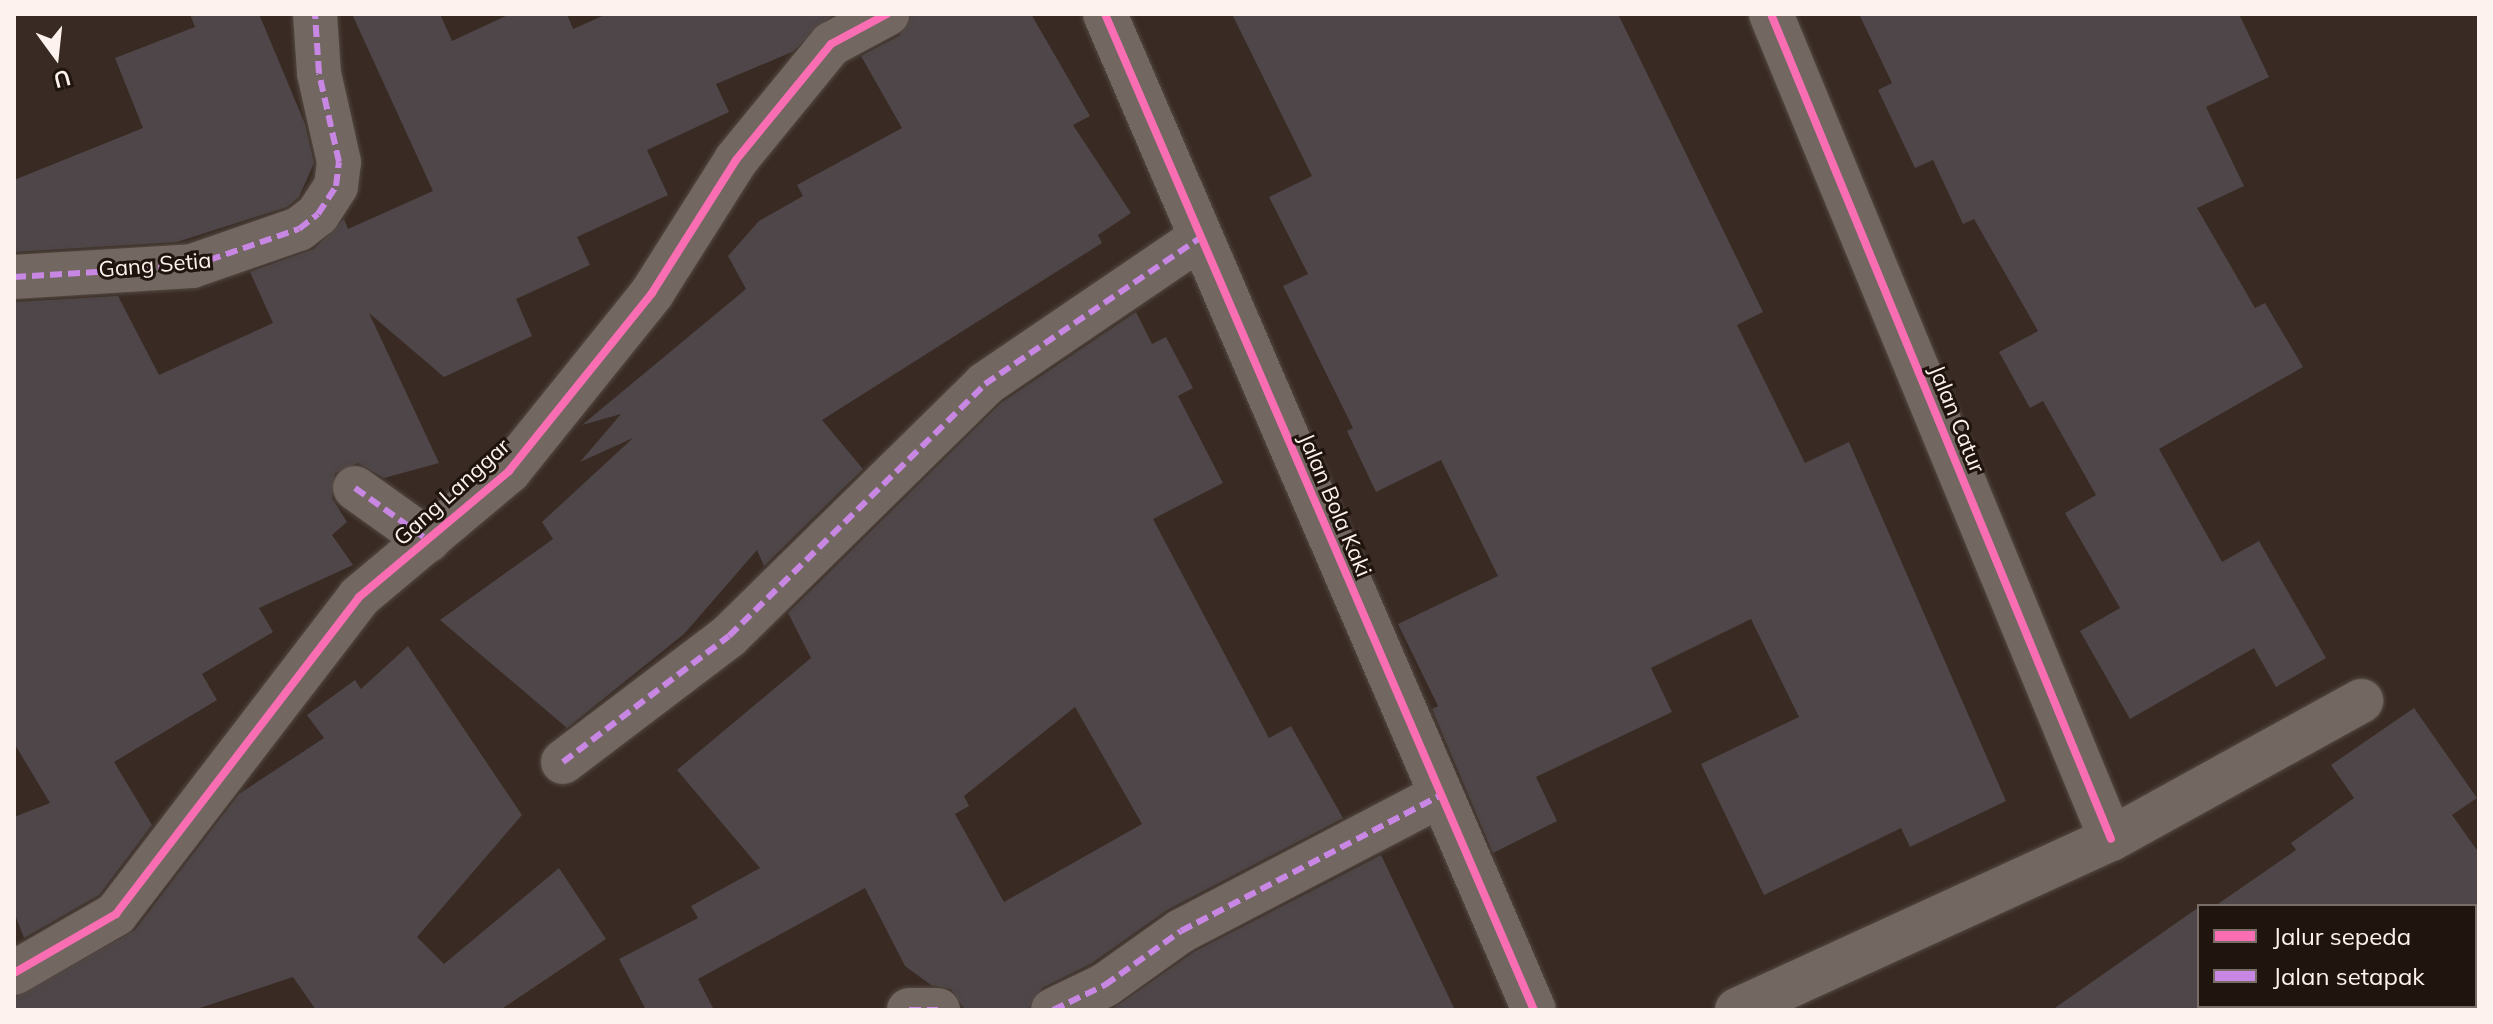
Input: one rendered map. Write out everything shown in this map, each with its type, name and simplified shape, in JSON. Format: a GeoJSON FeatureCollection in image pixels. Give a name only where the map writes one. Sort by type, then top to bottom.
{"type":"FeatureCollection","features":[{"type":"Feature","properties":{"kind":"street","name":"Gang Setia"},"geometry":{"type":"LineString","coordinates":[[14,277],[192,266],[299,229],[318,214],[336,186],[339,162],[319,73],[315,14]]}},
{"type":"Feature","properties":{"kind":"street","name":"Gang Langgar"},"geometry":{"type":"LineString","coordinates":[[14,973],[116,914],[359,597],[509,471],[652,293],[736,160],[831,44],[887,14]]}},
{"type":"Feature","properties":{"kind":"street","name":"Jalan Bola Kaki"},"geometry":{"type":"LineString","coordinates":[[1105,14],[1534,1010]]}},
{"type":"Feature","properties":{"kind":"street","name":"Jalan Catur"},"geometry":{"type":"LineString","coordinates":[[1771,14],[2111,839]]}},
{"type":"Feature","properties":{"kind":"street"},"geometry":{"type":"LineString","coordinates":[[563,762],[729,636],[985,384],[1200,238]]}},
{"type":"Feature","properties":{"kind":"street"},"geometry":{"type":"LineString","coordinates":[[355,488],[428,540]]}},
{"type":"Feature","properties":{"kind":"street"},"geometry":{"type":"LineString","coordinates":[[1737,1010],[2111,839],[2361,701]]}},
{"type":"Feature","properties":{"kind":"street"},"geometry":{"type":"LineString","coordinates":[[1053,1010],[1105,985],[1181,931],[1441,795]]}},
{"type":"Feature","properties":{"kind":"street"},"geometry":{"type":"LineString","coordinates":[[909,1010],[938,1010]]}},
{"type":"Feature","properties":{"kind":"building"},"geometry":{"type":"Polygon","coordinates":[[[190,14],[259,14],[305,124],[314,163],[299,197],[287,207],[177,242],[14,252],[14,180],[143,128],[115,58],[195,27],[190,14]]]}},
{"type":"Feature","properties":{"kind":"building"},"geometry":{"type":"Polygon","coordinates":[[[352,14],[440,14],[452,41],[510,14],[567,14],[573,29],[607,14],[834,14],[792,52],[716,84],[729,112],[647,150],[668,195],[577,237],[590,265],[516,299],[532,336],[444,377],[369,313],[439,463],[384,478],[358,463],[335,473],[332,498],[347,522],[332,535],[353,565],[259,608],[273,632],[202,674],[217,700],[114,762],[152,825],[99,895],[24,938],[14,912],[14,817],[50,803],[14,743],[14,302],[118,296],[159,375],[273,323],[250,272],[314,249],[344,219],[348,229],[433,191],[352,14]]]}},
{"type":"Feature","properties":{"kind":"building"},"geometry":{"type":"Polygon","coordinates":[[[912,14],[1031,14],[1090,116],[1073,125],[1131,213],[1098,235],[1102,243],[822,420],[863,469],[764,566],[757,550],[684,634],[567,728],[440,620],[553,539],[542,522],[633,438],[580,462],[621,414],[582,425],[746,289],[728,256],[759,221],[803,196],[797,185],[902,128],[861,56],[899,36],[912,14]]]}},
{"type":"Feature","properties":{"kind":"building"},"geometry":{"type":"Polygon","coordinates":[[[1232,14],[1618,14],[1763,312],[1737,325],[1805,463],[1849,442],[2006,801],[1910,847],[1901,828],[1764,895],[1701,764],[1799,717],[1751,619],[1651,668],[1672,712],[1536,777],[1557,821],[1493,853],[1432,709],[1438,706],[1398,624],[1498,576],[1441,460],[1376,492],[1347,431],[1353,428],[1283,286],[1308,274],[1269,197],[1312,176],[1232,14]]]}},
{"type":"Feature","properties":{"kind":"building"},"geometry":{"type":"Polygon","coordinates":[[[1859,14],[2239,14],[2269,77],[2206,107],[2244,186],[2197,208],[2255,308],[2265,303],[2303,367],[2159,449],[2222,562],[2259,541],[2326,658],[2276,687],[2254,648],[2130,719],[2080,631],[2120,608],[2065,513],[2096,495],[2043,401],[2030,408],[1999,352],[2038,331],[1974,219],[1963,224],[1933,160],[1915,168],[1878,90],[1892,83],[1859,14]]]}},
{"type":"Feature","properties":{"kind":"building"},"geometry":{"type":"Polygon","coordinates":[[[1136,312],[1152,344],[1166,337],[1193,388],[1178,396],[1223,483],[1153,519],[1269,738],[1291,726],[1343,818],[1167,910],[1092,963],[1042,988],[1028,1010],[965,1010],[951,989],[931,985],[905,966],[865,888],[698,979],[714,1010],[646,1010],[619,959],[698,918],[691,906],[760,868],[677,770],[811,658],[788,613],[1001,403],[1136,312]],[[1075,707],[964,796],[969,806],[955,814],[1004,902],[1142,824],[1075,707]]]}},
{"type":"Feature","properties":{"kind":"building"},"geometry":{"type":"Polygon","coordinates":[[[408,646],[522,815],[417,937],[444,964],[559,868],[606,939],[500,1010],[316,1010],[293,977],[194,1010],[14,1010],[14,998],[135,930],[239,794],[324,738],[307,715],[355,680],[361,689],[408,646]]]}},
{"type":"Feature","properties":{"kind":"building"},"geometry":{"type":"Polygon","coordinates":[[[2414,708],[2477,798],[2452,815],[2479,853],[2479,906],[2218,904],[2296,850],[2291,843],[2354,798],[2331,765],[2414,708]]]}},
{"type":"Feature","properties":{"kind":"building"},"geometry":{"type":"Polygon","coordinates":[[[1381,855],[1455,1010],[1111,1010],[1194,952],[1381,855]]]}},
{"type":"Feature","properties":{"kind":"building"},"geometry":{"type":"Polygon","coordinates":[[[2197,908],[2199,1010],[2052,1010],[2197,908]]]}},
{"type":"Feature","properties":{"kind":"marked path"},"geometry":{"type":"LineString","coordinates":[[14,277],[192,266],[299,229],[318,214],[336,186],[339,162],[319,73],[315,14]]}},
{"type":"Feature","properties":{"kind":"marked path"},"geometry":{"type":"LineString","coordinates":[[563,762],[729,636],[985,384],[1200,238]]}},
{"type":"Feature","properties":{"kind":"marked path"},"geometry":{"type":"LineString","coordinates":[[355,488],[428,540]]}},
{"type":"Feature","properties":{"kind":"marked path"},"geometry":{"type":"LineString","coordinates":[[1053,1010],[1105,985],[1181,931],[1441,795]]}},
{"type":"Feature","properties":{"kind":"marked path"},"geometry":{"type":"LineString","coordinates":[[909,1010],[938,1010]]}},
{"type":"Feature","properties":{"kind":"cycle path"},"geometry":{"type":"LineString","coordinates":[[14,973],[116,914],[359,597],[509,471],[652,293],[736,160],[831,44],[887,14]]}},
{"type":"Feature","properties":{"kind":"cycle path"},"geometry":{"type":"LineString","coordinates":[[1105,14],[1534,1010]]}},
{"type":"Feature","properties":{"kind":"cycle path"},"geometry":{"type":"LineString","coordinates":[[1771,14],[2111,839]]}}]}
